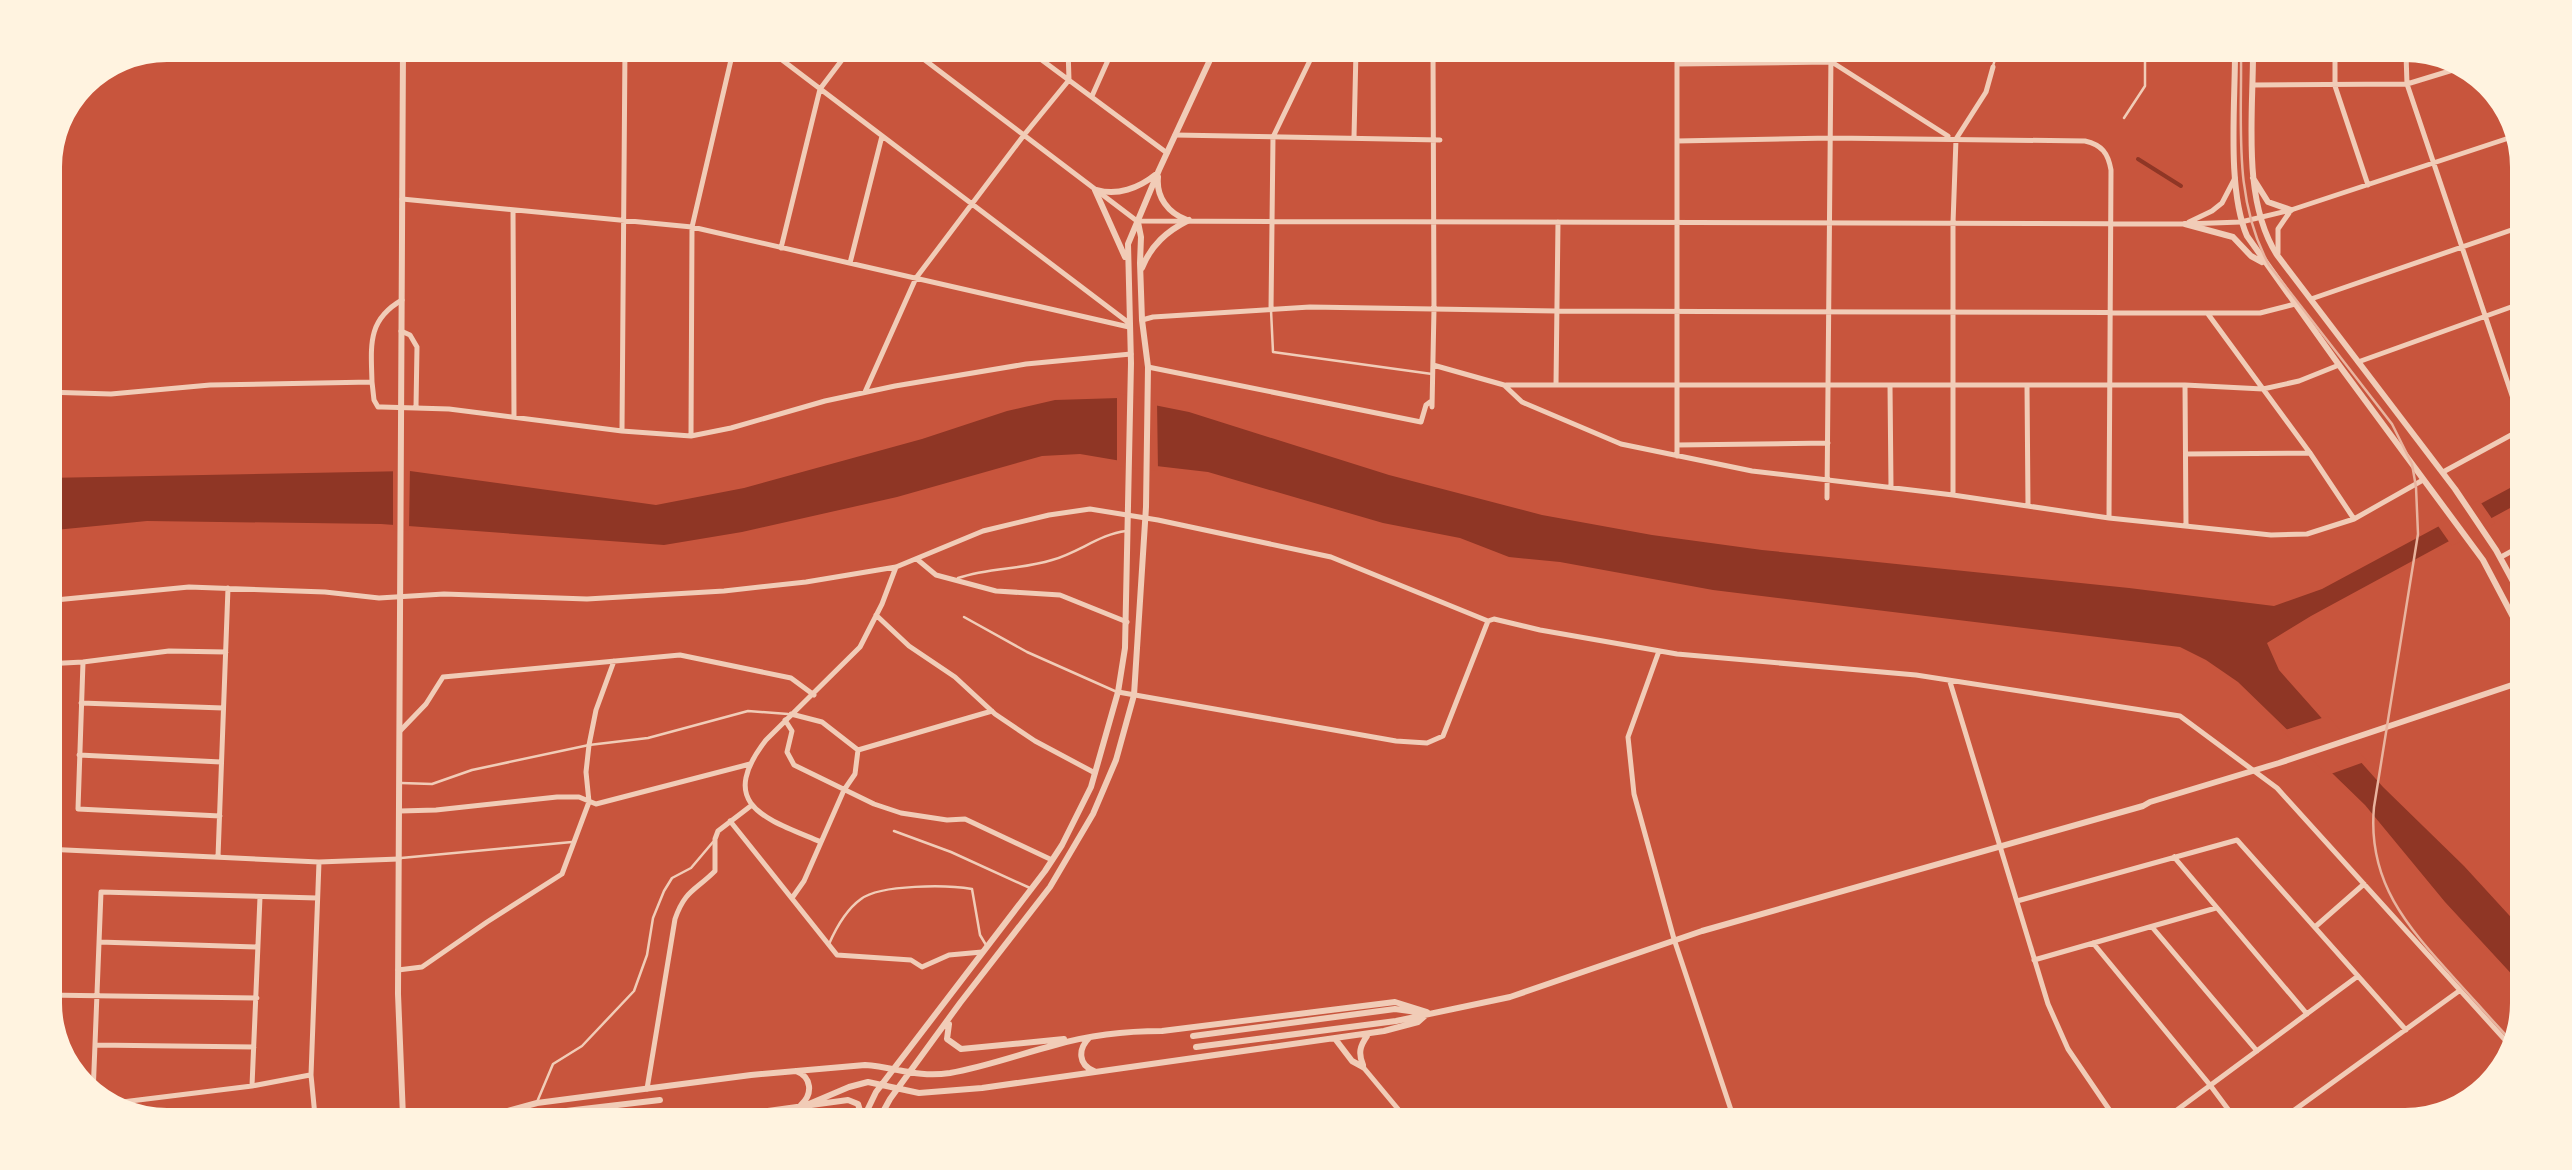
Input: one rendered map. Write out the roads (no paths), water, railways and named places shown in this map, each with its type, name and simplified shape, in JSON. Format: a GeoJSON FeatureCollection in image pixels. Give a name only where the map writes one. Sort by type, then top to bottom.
{"type":"FeatureCollection","features":[{"type":"Feature","properties":{"kind":"street"},"geometry":{"type":"LineString","coordinates":[[403,63],[398,970],[403,1108]]}},
{"type":"Feature","properties":{"kind":"street"},"geometry":{"type":"LineString","coordinates":[[622,431],[624,63]]}},
{"type":"Feature","properties":{"kind":"street"},"geometry":{"type":"LineString","coordinates":[[692,436],[692,227],[730,63]]}},
{"type":"Feature","properties":{"kind":"street"},"geometry":{"type":"LineString","coordinates":[[786,63],[1129,325]]}},
{"type":"Feature","properties":{"kind":"street"},"geometry":{"type":"LineString","coordinates":[[782,248],[820,89],[840,63]]}},
{"type":"Feature","properties":{"kind":"street"},"geometry":{"type":"LineString","coordinates":[[929,63],[1137,221],[2241,222],[2291,210],[2505,138]]}},
{"type":"Feature","properties":{"kind":"street"},"geometry":{"type":"LineString","coordinates":[[1046,63],[1166,153]]}},
{"type":"Feature","properties":{"kind":"street"},"geometry":{"type":"LineString","coordinates":[[865,392],[916,278],[1068,80],[1068,63]]}},
{"type":"Feature","properties":{"kind":"street"},"geometry":{"type":"LineString","coordinates":[[1092,97],[1107,63]]}},
{"type":"Feature","properties":{"kind":"street"},"geometry":{"type":"LineString","coordinates":[[868,1108],[1052,860],[1091,787],[1118,692],[1127,622],[1131,359],[1128,244],[1208,63]]}},
{"type":"Feature","properties":{"kind":"street"},"geometry":{"type":"LineString","coordinates":[[1271,310],[1273,137],[1308,63]]}},
{"type":"Feature","properties":{"kind":"street"},"geometry":{"type":"LineString","coordinates":[[1354,138],[1356,63]]}},
{"type":"Feature","properties":{"kind":"street"},"geometry":{"type":"LineString","coordinates":[[1148,367],[1420,422],[1426,405],[1432,403],[1433,63]]}},
{"type":"Feature","properties":{"kind":"street"},"geometry":{"type":"LineString","coordinates":[[1677,456],[1677,64],[1754,63]]}},
{"type":"Feature","properties":{"kind":"street"},"geometry":{"type":"LineString","coordinates":[[1827,498],[1831,63]]}},
{"type":"Feature","properties":{"kind":"street"},"geometry":{"type":"LineString","coordinates":[[1833,63],[1956,139]]}},
{"type":"Feature","properties":{"kind":"street"},"geometry":{"type":"LineString","coordinates":[[2234,63],[2235,178],[2241,222],[2252,246],[2483,560],[2510,610]]}},
{"type":"Feature","properties":{"kind":"street"},"geometry":{"type":"LineString","coordinates":[[2252,63],[2253,178],[2260,218],[2278,255],[2455,489],[2509,574]]}},
{"type":"Feature","properties":{"kind":"street"},"geometry":{"type":"LineString","coordinates":[[2336,63],[2335,86],[2368,185]]}},
{"type":"Feature","properties":{"kind":"street"},"geometry":{"type":"LineString","coordinates":[[2406,63],[2407,84],[2509,388]]}},
{"type":"Feature","properties":{"kind":"street"},"geometry":{"type":"LineString","coordinates":[[1952,495],[1956,139],[1986,92],[1993,67]]}},
{"type":"Feature","properties":{"kind":"street"},"geometry":{"type":"LineString","coordinates":[[2252,84],[2407,84],[2448,72]]}},
{"type":"Feature","properties":{"kind":"street"},"geometry":{"type":"LineString","coordinates":[[1175,135],[1436,140]]}},
{"type":"Feature","properties":{"kind":"street"},"geometry":{"type":"LineString","coordinates":[[850,263],[882,136]]}},
{"type":"Feature","properties":{"kind":"street"},"geometry":{"type":"LineString","coordinates":[[1676,141],[1956,139],[2085,141],[2101,147],[2111,170],[2109,518]]}},
{"type":"Feature","properties":{"kind":"street"},"geometry":{"type":"LineString","coordinates":[[1095,190],[1121,191],[1146,182],[1159,170]]}},
{"type":"Feature","properties":{"kind":"street"},"geometry":{"type":"LineString","coordinates":[[1159,170],[1160,197],[1176,215],[1188,220]]}},
{"type":"Feature","properties":{"kind":"street"},"geometry":{"type":"LineString","coordinates":[[2185,224],[2222,203],[2235,178]]}},
{"type":"Feature","properties":{"kind":"street"},"geometry":{"type":"LineString","coordinates":[[2253,178],[2268,202],[2291,210]]}},
{"type":"Feature","properties":{"kind":"street"},"geometry":{"type":"LineString","coordinates":[[1095,190],[1128,269]]}},
{"type":"Feature","properties":{"kind":"street"},"geometry":{"type":"LineString","coordinates":[[402,199],[692,227],[1129,325]]}},
{"type":"Feature","properties":{"kind":"street"},"geometry":{"type":"LineString","coordinates":[[513,209],[514,417]]}},
{"type":"Feature","properties":{"kind":"street"},"geometry":{"type":"LineString","coordinates":[[2278,255],[2278,228],[2291,210]]}},
{"type":"Feature","properties":{"kind":"street"},"geometry":{"type":"LineString","coordinates":[[1141,269],[1152,248],[1188,220]]}},
{"type":"Feature","properties":{"kind":"street"},"geometry":{"type":"LineString","coordinates":[[886,1108],[960,1003],[1050,887],[1093,814],[1116,760],[1134,694],[1146,507],[1148,367],[1137,221]]}},
{"type":"Feature","properties":{"kind":"street"},"geometry":{"type":"LineString","coordinates":[[1556,385],[1558,222]]}},
{"type":"Feature","properties":{"kind":"street"},"geometry":{"type":"LineString","coordinates":[[2185,224],[2232,238],[2265,264]]}},
{"type":"Feature","properties":{"kind":"street"},"geometry":{"type":"LineString","coordinates":[[2311,300],[2509,232]]}},
{"type":"Feature","properties":{"kind":"street"},"geometry":{"type":"LineString","coordinates":[[402,300],[378,320],[372,354],[373,396],[378,406],[622,431],[692,436],[865,392],[1026,364],[1131,359]]}},
{"type":"Feature","properties":{"kind":"street"},"geometry":{"type":"LineString","coordinates":[[1142,320],[1310,306],[1556,312],[2260,314],[2295,304]]}},
{"type":"Feature","properties":{"kind":"street"},"geometry":{"type":"LineString","coordinates":[[2358,362],[2509,308]]}},
{"type":"Feature","properties":{"kind":"street"},"geometry":{"type":"LineString","coordinates":[[2207,313],[2354,519]]}},
{"type":"Feature","properties":{"kind":"street"},"geometry":{"type":"LineString","coordinates":[[401,331],[410,335],[417,347],[416,407]]}},
{"type":"Feature","properties":{"kind":"street"},"geometry":{"type":"LineString","coordinates":[[1433,366],[1504,385],[2185,385],[2263,389],[2339,365]]}},
{"type":"Feature","properties":{"kind":"street"},"geometry":{"type":"LineString","coordinates":[[63,393],[111,394],[210,385],[372,382]]}},
{"type":"Feature","properties":{"kind":"street"},"geometry":{"type":"LineString","coordinates":[[1504,385],[1522,402],[1620,444],[1752,471],[2271,535],[2307,534],[2354,519],[2423,480]]}},
{"type":"Feature","properties":{"kind":"street"},"geometry":{"type":"LineString","coordinates":[[1890,385],[1891,488]]}},
{"type":"Feature","properties":{"kind":"street"},"geometry":{"type":"LineString","coordinates":[[2027,385],[2028,506]]}},
{"type":"Feature","properties":{"kind":"street"},"geometry":{"type":"LineString","coordinates":[[2185,385],[2186,526]]}},
{"type":"Feature","properties":{"kind":"street"},"geometry":{"type":"LineString","coordinates":[[2442,473],[2509,436]]}},
{"type":"Feature","properties":{"kind":"street"},"geometry":{"type":"LineString","coordinates":[[1677,444],[1828,444]]}},
{"type":"Feature","properties":{"kind":"street"},"geometry":{"type":"LineString","coordinates":[[2186,454],[2310,454]]}},
{"type":"Feature","properties":{"kind":"street"},"geometry":{"type":"LineString","coordinates":[[63,599],[189,588],[325,592],[379,598],[461,594],[586,599],[708,592],[896,568],[983,531],[1090,509],[1129,511],[1145,518],[1330,557],[1488,621],[1494,619],[1659,651],[1916,675],[2180,716],[2277,788],[2503,1038]]}},
{"type":"Feature","properties":{"kind":"street"},"geometry":{"type":"LineString","coordinates":[[2499,554],[2509,550]]}},
{"type":"Feature","properties":{"kind":"street"},"geometry":{"type":"LineString","coordinates":[[918,560],[936,575],[996,592],[1060,594],[1127,622]]}},
{"type":"Feature","properties":{"kind":"street"},"geometry":{"type":"LineString","coordinates":[[822,842],[764,818],[752,805],[744,779],[766,740],[860,647],[896,568]]}},
{"type":"Feature","properties":{"kind":"street"},"geometry":{"type":"LineString","coordinates":[[218,857],[228,588]]}},
{"type":"Feature","properties":{"kind":"street"},"geometry":{"type":"LineString","coordinates":[[876,615],[992,711],[1034,741],[1094,774]]}},
{"type":"Feature","properties":{"kind":"street"},"geometry":{"type":"LineString","coordinates":[[1118,692],[1396,741],[1427,743],[1443,736],[1488,621]]}},
{"type":"Feature","properties":{"kind":"street"},"geometry":{"type":"LineString","coordinates":[[63,663],[169,651],[226,652]]}},
{"type":"Feature","properties":{"kind":"street"},"geometry":{"type":"LineString","coordinates":[[1659,651],[1628,736],[1634,794],[1674,940],[1730,1108]]}},
{"type":"Feature","properties":{"kind":"street"},"geometry":{"type":"LineString","coordinates":[[400,731],[426,704],[444,677],[680,655],[791,678],[814,694]]}},
{"type":"Feature","properties":{"kind":"street"},"geometry":{"type":"LineString","coordinates":[[398,970],[422,967],[562,874],[589,802],[589,745],[596,710],[614,661]]}},
{"type":"Feature","properties":{"kind":"street"},"geometry":{"type":"LineString","coordinates":[[83,662],[78,809],[220,816]]}},
{"type":"Feature","properties":{"kind":"street"},"geometry":{"type":"LineString","coordinates":[[1950,682],[2060,1033],[2108,1108]]}},
{"type":"Feature","properties":{"kind":"street"},"geometry":{"type":"LineString","coordinates":[[1196,1046],[1396,1020],[1510,998],[1674,940],[2143,806],[2510,686]]}},
{"type":"Feature","properties":{"kind":"street"},"geometry":{"type":"LineString","coordinates":[[82,703],[224,708]]}},
{"type":"Feature","properties":{"kind":"street"},"geometry":{"type":"LineString","coordinates":[[858,750],[992,711]]}},
{"type":"Feature","properties":{"kind":"street"},"geometry":{"type":"LineString","coordinates":[[791,714],[822,722],[858,750]]}},
{"type":"Feature","properties":{"kind":"street"},"geometry":{"type":"LineString","coordinates":[[785,720],[792,731],[787,752],[794,765],[900,813],[964,819],[1052,860]]}},
{"type":"Feature","properties":{"kind":"street"},"geometry":{"type":"LineString","coordinates":[[792,898],[804,881],[844,790],[856,774],[858,750]]}},
{"type":"Feature","properties":{"kind":"street"},"geometry":{"type":"LineString","coordinates":[[80,755],[222,762]]}},
{"type":"Feature","properties":{"kind":"street"},"geometry":{"type":"LineString","coordinates":[[400,810],[557,797],[579,797],[596,804],[750,764]]}},
{"type":"Feature","properties":{"kind":"street"},"geometry":{"type":"LineString","coordinates":[[647,1089],[674,919],[683,897],[715,871],[714,839],[718,831],[752,805]]}},
{"type":"Feature","properties":{"kind":"street"},"geometry":{"type":"LineString","coordinates":[[730,821],[837,954],[912,960],[922,967],[949,955],[985,949]]}},
{"type":"Feature","properties":{"kind":"street"},"geometry":{"type":"LineString","coordinates":[[2017,901],[2237,840],[2406,1030]]}},
{"type":"Feature","properties":{"kind":"street"},"geometry":{"type":"LineString","coordinates":[[63,850],[319,862],[399,858]]}},
{"type":"Feature","properties":{"kind":"street"},"geometry":{"type":"LineString","coordinates":[[2174,857],[2307,1014]]}},
{"type":"Feature","properties":{"kind":"street"},"geometry":{"type":"LineString","coordinates":[[314,1108],[312,1075],[319,862]]}},
{"type":"Feature","properties":{"kind":"street"},"geometry":{"type":"LineString","coordinates":[[2315,927],[2364,884]]}},
{"type":"Feature","properties":{"kind":"street"},"geometry":{"type":"LineString","coordinates":[[94,1078],[102,892],[317,898]]}},
{"type":"Feature","properties":{"kind":"street"},"geometry":{"type":"LineString","coordinates":[[252,1086],[260,897]]}},
{"type":"Feature","properties":{"kind":"street"},"geometry":{"type":"LineString","coordinates":[[2034,960],[2216,908]]}},
{"type":"Feature","properties":{"kind":"street"},"geometry":{"type":"LineString","coordinates":[[2152,926],[2257,1051]]}},
{"type":"Feature","properties":{"kind":"street"},"geometry":{"type":"LineString","coordinates":[[99,942],[258,948]]}},
{"type":"Feature","properties":{"kind":"street"},"geometry":{"type":"LineString","coordinates":[[2093,943],[2227,1108]]}},
{"type":"Feature","properties":{"kind":"street"},"geometry":{"type":"LineString","coordinates":[[2180,1108],[2358,976]]}},
{"type":"Feature","properties":{"kind":"street"},"geometry":{"type":"LineString","coordinates":[[2298,1108],[2460,991]]}},
{"type":"Feature","properties":{"kind":"street"},"geometry":{"type":"LineString","coordinates":[[63,995],[257,998]]}},
{"type":"Feature","properties":{"kind":"street"},"geometry":{"type":"LineString","coordinates":[[960,1003],[946,1037],[960,1049],[1162,1031],[1395,1002],[1428,1013]]}},
{"type":"Feature","properties":{"kind":"street"},"geometry":{"type":"LineString","coordinates":[[1194,1036],[1395,1009],[1428,1013]]}},
{"type":"Feature","properties":{"kind":"street"},"geometry":{"type":"LineString","coordinates":[[796,1108],[858,1084],[882,1084],[914,1093],[940,1092],[1368,1034],[1418,1022],[1428,1013]]}},
{"type":"Feature","properties":{"kind":"street"},"geometry":{"type":"LineString","coordinates":[[1368,1034],[1359,1056],[1397,1108]]}},
{"type":"Feature","properties":{"kind":"street"},"geometry":{"type":"LineString","coordinates":[[1095,1036],[1085,1042],[1081,1058],[1086,1068],[1099,1072]]}},
{"type":"Feature","properties":{"kind":"street"},"geometry":{"type":"LineString","coordinates":[[518,1108],[791,1070],[866,1065],[909,1074],[937,1074],[1095,1036]]}},
{"type":"Feature","properties":{"kind":"street"},"geometry":{"type":"LineString","coordinates":[[1335,1039],[1352,1060],[1363,1066]]}},
{"type":"Feature","properties":{"kind":"street"},"geometry":{"type":"LineString","coordinates":[[95,1045],[254,1047]]}},
{"type":"Feature","properties":{"kind":"street"},"geometry":{"type":"LineString","coordinates":[[791,1070],[802,1074],[809,1084],[806,1101],[796,1108]]}},
{"type":"Feature","properties":{"kind":"street"},"geometry":{"type":"LineString","coordinates":[[131,1101],[312,1075]]}},
{"type":"Feature","properties":{"kind":"street"},"geometry":{"type":"LineString","coordinates":[[592,1108],[660,1100]]}},
{"type":"Feature","properties":{"kind":"street"},"geometry":{"type":"LineString","coordinates":[[810,1104],[852,1101],[861,1108]]}},
{"type":"Feature","properties":{"kind":"lane"},"geometry":{"type":"LineString","coordinates":[[1993,67],[1994,63]]}},
{"type":"Feature","properties":{"kind":"lane"},"geometry":{"type":"LineString","coordinates":[[2124,118],[2145,86],[2144,63]]}},
{"type":"Feature","properties":{"kind":"lane"},"geometry":{"type":"LineString","coordinates":[[1271,310],[1273,352],[1433,374]]}},
{"type":"Feature","properties":{"kind":"lane"},"geometry":{"type":"LineString","coordinates":[[954,579],[982,570],[1051,561],[1128,530]]}},
{"type":"Feature","properties":{"kind":"lane"},"geometry":{"type":"LineString","coordinates":[[964,617],[1026,652],[1118,692]]}},
{"type":"Feature","properties":{"kind":"lane"},"geometry":{"type":"LineString","coordinates":[[400,783],[432,784],[472,770],[684,730],[748,710],[791,714]]}},
{"type":"Feature","properties":{"kind":"lane"},"geometry":{"type":"LineString","coordinates":[[894,831],[1031,889]]}},
{"type":"Feature","properties":{"kind":"lane"},"geometry":{"type":"LineString","coordinates":[[537,1103],[554,1064],[582,1046],[634,991],[648,955],[653,918],[664,891],[672,878],[701,858],[714,839]]}},
{"type":"Feature","properties":{"kind":"lane"},"geometry":{"type":"LineString","coordinates":[[399,858],[576,841]]}},
{"type":"Feature","properties":{"kind":"lane"},"geometry":{"type":"LineString","coordinates":[[829,944],[844,916],[863,897],[922,886],[972,889],[985,949]]}},
{"type":"Feature","properties":{"kind":"waterway"},"geometry":{"type":"LineString","coordinates":[[2138,159],[2181,186]]}},
{"type":"Feature","properties":{"kind":"tram line"},"geometry":{"type":"LineString","coordinates":[[2241,63],[2242,162],[2258,240],[2269,265],[2392,424],[2412,464],[2416,487],[2418,534],[2374,807],[2377,858],[2406,921],[2504,1033]]}}]}
